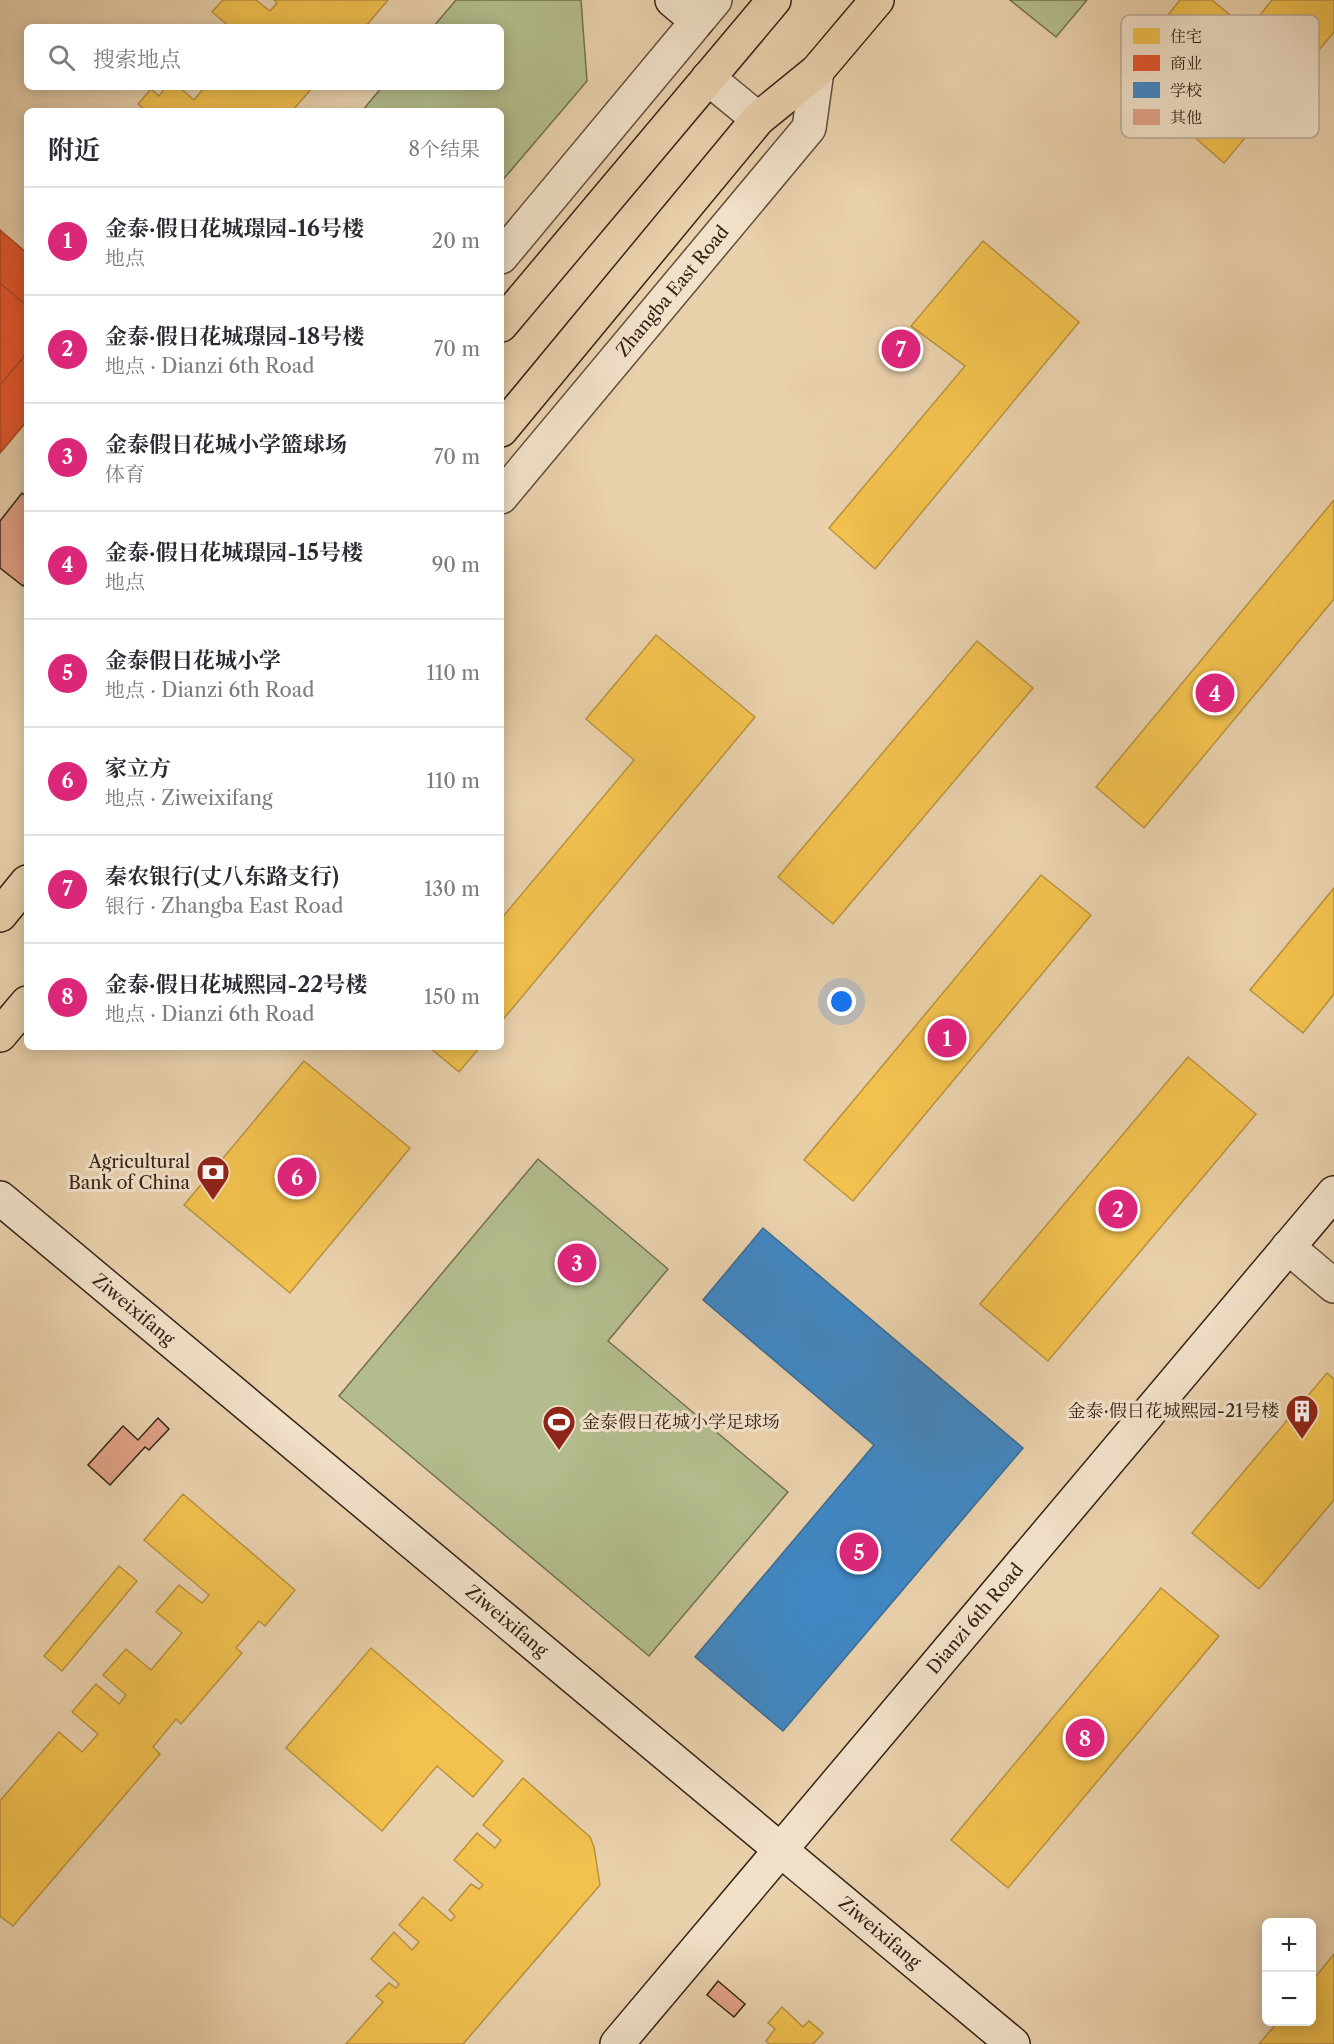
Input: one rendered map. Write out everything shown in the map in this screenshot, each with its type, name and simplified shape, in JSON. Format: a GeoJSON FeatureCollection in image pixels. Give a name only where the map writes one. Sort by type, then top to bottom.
{"type":"FeatureCollection","features":[{"type":"Feature","properties":{"kind":"main road"},"geometry":{"type":"LineString","coordinates":[[504,321],[774,0]]}},
{"type":"Feature","properties":{"kind":"main road"},"geometry":{"type":"LineString","coordinates":[[504,425],[758,119],[817,71],[876,0]]}},
{"type":"Feature","properties":{"kind":"main road"},"geometry":{"type":"LineString","coordinates":[[0,915],[24,886]]}},
{"type":"Feature","properties":{"kind":"main road"},"geometry":{"type":"LineString","coordinates":[[0,1035],[24,1007]]}},
{"type":"Feature","properties":{"kind":"street"},"geometry":{"type":"LineString","coordinates":[[504,253],[706,11],[672,0]]}},
{"type":"Feature","properties":{"kind":"street","name":"Zhangba East Road"},"geometry":{"type":"LineString","coordinates":[[504,493],[809,128],[817,71]]}},
{"type":"Feature","properties":{"kind":"street"},"geometry":{"type":"LineString","coordinates":[[708,78],[758,119]]}},
{"type":"Feature","properties":{"kind":"street","name":"Dianzi 6th Road"},"geometry":{"type":"LineString","coordinates":[[617,2044],[1334,1193]]}},
{"type":"Feature","properties":{"kind":"street","name":"Ziweixifang"},"geometry":{"type":"LineString","coordinates":[[0,1198],[1013,2044]]}},
{"type":"Feature","properties":{"kind":"street"},"geometry":{"type":"LineString","coordinates":[[1288,1247],[1334,1286]]}},
{"type":"Feature","properties":{"kind":"green space"},"geometry":{"type":"Polygon","coordinates":[[[456,0],[581,0],[587,81],[504,178],[504,108],[364,108],[380,90],[504,90],[504,24],[436,24],[456,0]]]}},
{"type":"Feature","properties":{"kind":"green space"},"geometry":{"type":"Polygon","coordinates":[[[1010,0],[1087,0],[1056,37],[1010,0]]]}},
{"type":"Feature","properties":{"kind":"green space"},"geometry":{"type":"Polygon","coordinates":[[[538,1159],[668,1269],[608,1341],[788,1492],[649,1656],[339,1396],[538,1159]]]}},
{"type":"Feature","properties":{"kind":"building: 住宅"},"geometry":{"type":"Polygon","coordinates":[[[223,0],[256,0],[270,11],[277,3],[274,0],[388,0],[368,24],[226,24],[212,12],[223,0]]]}},
{"type":"Feature","properties":{"kind":"building: 住宅"},"geometry":{"type":"Polygon","coordinates":[[[1180,0],[1212,0],[1230,15],[1168,15],[1180,0]]]}},
{"type":"Feature","properties":{"kind":"building: 住宅"},"geometry":{"type":"Polygon","coordinates":[[[1272,0],[1334,0],[1334,32],[1319,50],[1319,15],[1260,15],[1272,0]]]}},
{"type":"Feature","properties":{"kind":"building: 住宅"},"geometry":{"type":"Polygon","coordinates":[[[150,90],[159,96],[164,90],[182,90],[194,100],[202,90],[310,90],[295,108],[143,108],[138,104],[150,90]]]}},
{"type":"Feature","properties":{"kind":"building: 住宅"},"geometry":{"type":"Polygon","coordinates":[[[1195,138],[1245,138],[1224,163],[1195,138]]]}},
{"type":"Feature","properties":{"kind":"building: 住宅"},"geometry":{"type":"Polygon","coordinates":[[[983,241],[1079,322],[875,569],[829,528],[965,366],[911,326],[983,241]]]}},
{"type":"Feature","properties":{"kind":"building: 住宅"},"geometry":{"type":"Polygon","coordinates":[[[1334,500],[1334,599],[1144,828],[1096,787],[1334,500]]]}},
{"type":"Feature","properties":{"kind":"building: 住宅"},"geometry":{"type":"Polygon","coordinates":[[[656,635],[755,717],[504,1018],[504,915],[634,760],[586,719],[656,635]]]}},
{"type":"Feature","properties":{"kind":"building: 住宅"},"geometry":{"type":"Polygon","coordinates":[[[977,641],[1033,688],[833,924],[778,877],[977,641]]]}},
{"type":"Feature","properties":{"kind":"building: 住宅"},"geometry":{"type":"Polygon","coordinates":[[[1041,875],[1091,915],[853,1201],[804,1160],[1041,875]]]}},
{"type":"Feature","properties":{"kind":"building: 住宅"},"geometry":{"type":"Polygon","coordinates":[[[1334,888],[1334,994],[1303,1033],[1250,990],[1334,888]]]}},
{"type":"Feature","properties":{"kind":"building: 住宅"},"geometry":{"type":"Polygon","coordinates":[[[433,1050],[477,1050],[459,1072],[433,1050]]]}},
{"type":"Feature","properties":{"kind":"building: 住宅"},"geometry":{"type":"Polygon","coordinates":[[[1188,1057],[1256,1114],[1048,1361],[980,1304],[1188,1057]]]}},
{"type":"Feature","properties":{"kind":"building: 住宅"},"geometry":{"type":"Polygon","coordinates":[[[304,1061],[410,1148],[290,1293],[184,1205],[304,1061]]]}},
{"type":"Feature","properties":{"kind":"building: 住宅","name":"金泰·假日花城熙园-21号楼"},"geometry":{"type":"Polygon","coordinates":[[[1327,1373],[1334,1379],[1334,1500],[1259,1589],[1192,1533],[1327,1373]]]}},
{"type":"Feature","properties":{"kind":"building: 住宅"},"geometry":{"type":"Polygon","coordinates":[[[183,1494],[295,1590],[265,1626],[259,1621],[236,1648],[242,1653],[181,1724],[176,1719],[153,1747],[160,1754],[13,1926],[0,1916],[0,1801],[59,1732],[82,1752],[98,1734],[72,1712],[96,1684],[119,1704],[126,1695],[103,1675],[126,1649],[151,1670],[182,1633],[156,1612],[179,1585],[202,1603],[209,1595],[144,1540],[183,1494]]]}},
{"type":"Feature","properties":{"kind":"building: 住宅"},"geometry":{"type":"Polygon","coordinates":[[[119,1566],[137,1581],[62,1671],[44,1656],[119,1566]]]}},
{"type":"Feature","properties":{"kind":"building: 住宅"},"geometry":{"type":"Polygon","coordinates":[[[1161,1588],[1219,1636],[1008,1888],[951,1840],[1161,1588]]]}},
{"type":"Feature","properties":{"kind":"building: 住宅"},"geometry":{"type":"Polygon","coordinates":[[[371,1648],[503,1761],[473,1797],[437,1766],[382,1831],[286,1748],[371,1648]]]}},
{"type":"Feature","properties":{"kind":"building: 住宅"},"geometry":{"type":"Polygon","coordinates":[[[523,1778],[590,1837],[594,1847],[600,1885],[463,2044],[346,2044],[383,2002],[376,1996],[389,1983],[396,1988],[399,1984],[371,1959],[394,1932],[412,1950],[419,1942],[399,1925],[423,1897],[451,1921],[455,1916],[449,1910],[471,1884],[479,1889],[483,1885],[454,1860],[477,1833],[495,1848],[501,1840],[483,1825],[523,1778]]]}},
{"type":"Feature","properties":{"kind":"building: 住宅"},"geometry":{"type":"Polygon","coordinates":[[[1334,1954],[1334,2044],[1259,2044],[1275,2026],[1316,2026],[1316,1976],[1334,1954]]]}},
{"type":"Feature","properties":{"kind":"building: 住宅"},"geometry":{"type":"Polygon","coordinates":[[[782,2007],[803,2027],[809,2021],[823,2033],[813,2044],[769,2044],[766,2041],[775,2029],[768,2023],[782,2007]]]}},
{"type":"Feature","properties":{"kind":"building: 商业"},"geometry":{"type":"Polygon","coordinates":[[[0,230],[24,250],[24,425],[0,453],[0,230]]]}},
{"type":"Feature","properties":{"kind":"building: 商业"},"geometry":{"type":"Polygon","coordinates":[[[0,283],[24,303],[24,357],[0,385],[0,283]]]}},
{"type":"Feature","properties":{"kind":"building: 学校"},"geometry":{"type":"Polygon","coordinates":[[[763,1228],[1023,1448],[783,1731],[695,1657],[874,1445],[703,1300],[763,1228]]]}},
{"type":"Feature","properties":{"kind":"building: 其他"},"geometry":{"type":"Polygon","coordinates":[[[22,493],[24,495],[23,586],[0,568],[0,521],[22,493]]]}},
{"type":"Feature","properties":{"kind":"building: 其他"},"geometry":{"type":"Polygon","coordinates":[[[158,1418],[169,1429],[149,1450],[145,1447],[110,1485],[88,1465],[123,1426],[138,1440],[158,1418]]]}},
{"type":"Feature","properties":{"kind":"building: 其他"},"geometry":{"type":"Polygon","coordinates":[[[718,1981],[745,2004],[734,2017],[707,1995],[718,1981]]]}},
{"type":"Feature","properties":{"kind":"place","name":"秦农银行(丈八东路支行)"},"geometry":{"type":"Point","coordinates":[901,349]}},
{"type":"Feature","properties":{"kind":"place","name":"金泰·假日花城璟园-15号楼"},"geometry":{"type":"Point","coordinates":[1215,693]}},
{"type":"Feature","properties":{"kind":"place","name":"金泰·假日花城璟园-16号楼"},"geometry":{"type":"Point","coordinates":[947,1038]}},
{"type":"Feature","properties":{"kind":"place","name":"家立方"},"geometry":{"type":"Point","coordinates":[297,1177]}},
{"type":"Feature","properties":{"kind":"place","name":"Agricultural Bank of China"},"geometry":{"type":"Point","coordinates":[213,1201]}},
{"type":"Feature","properties":{"kind":"place","name":"金泰·假日花城璟园-18号楼"},"geometry":{"type":"Point","coordinates":[1118,1209]}},
{"type":"Feature","properties":{"kind":"place","name":"金泰假日花城小学篮球场"},"geometry":{"type":"Point","coordinates":[577,1263]}},
{"type":"Feature","properties":{"kind":"place","name":"金泰·假日花城熙园-21号楼"},"geometry":{"type":"Point","coordinates":[1302,1440]}},
{"type":"Feature","properties":{"kind":"place","name":"金泰假日花城小学足球场"},"geometry":{"type":"Point","coordinates":[559,1451]}},
{"type":"Feature","properties":{"kind":"place","name":"金泰假日花城小学"},"geometry":{"type":"Point","coordinates":[859,1552]}},
{"type":"Feature","properties":{"kind":"place","name":"金泰·假日花城熙园-22号楼"},"geometry":{"type":"Point","coordinates":[1085,1738]}}]}
